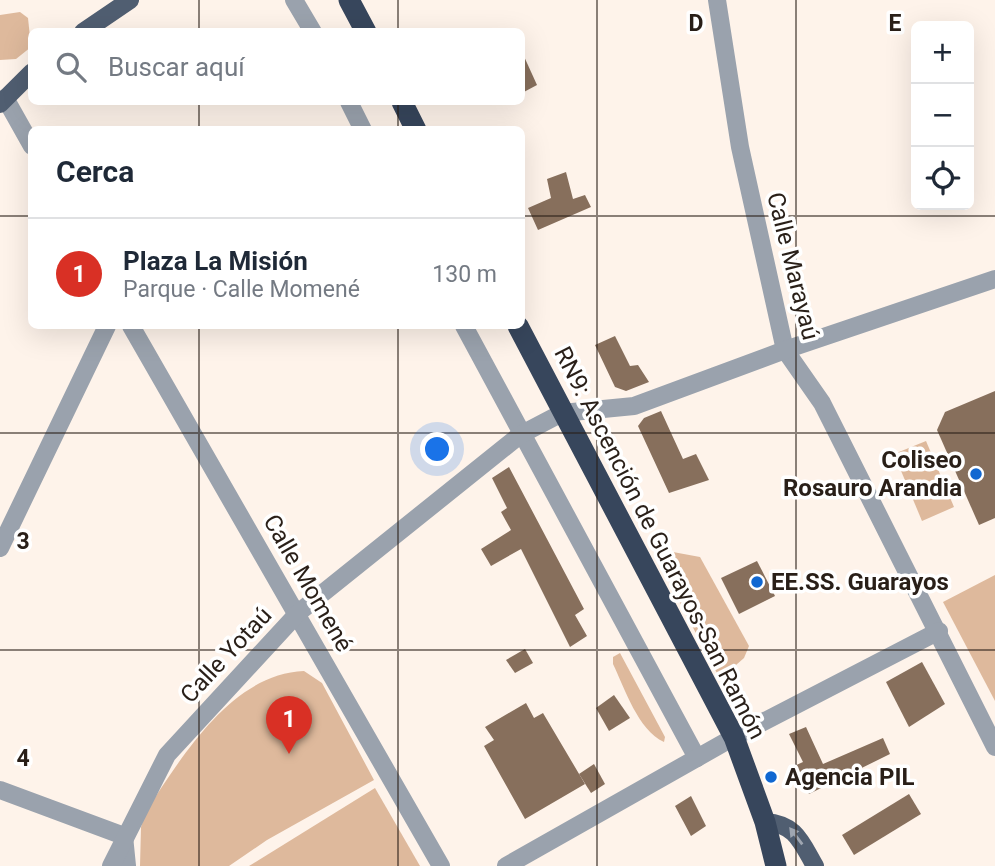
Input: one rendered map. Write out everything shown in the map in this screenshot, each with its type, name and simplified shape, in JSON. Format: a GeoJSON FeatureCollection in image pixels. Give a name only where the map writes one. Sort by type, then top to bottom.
{"type":"FeatureCollection","features":[{"type":"Feature","properties":{"kind":"highway"},"geometry":{"type":"LineString","coordinates":[[349,0],[364,28]]}},
{"type":"Feature","properties":{"kind":"highway"},"geometry":{"type":"LineString","coordinates":[[404,105],[414,126]]}},
{"type":"Feature","properties":{"kind":"highway","name":"RN9: Ascención de Guarayos-San Ramón"},"geometry":{"type":"LineString","coordinates":[[519,329],[734,737],[765,822],[776,866]]}},
{"type":"Feature","properties":{"kind":"main road"},"geometry":{"type":"LineString","coordinates":[[89,28],[130,0]]}},
{"type":"Feature","properties":{"kind":"main road"},"geometry":{"type":"LineString","coordinates":[[3,101],[28,76]]}},
{"type":"Feature","properties":{"kind":"main road"},"geometry":{"type":"LineString","coordinates":[[765,822],[782,823],[791,828],[815,866]]}},
{"type":"Feature","properties":{"kind":"street"},"geometry":{"type":"LineString","coordinates":[[294,0],[311,28]]}},
{"type":"Feature","properties":{"kind":"street","name":"Calle Marayaú"},"geometry":{"type":"LineString","coordinates":[[718,0],[740,147],[785,350],[822,404],[939,631],[995,747]]}},
{"type":"Feature","properties":{"kind":"street"},"geometry":{"type":"LineString","coordinates":[[3,101],[28,140]]}},
{"type":"Feature","properties":{"kind":"street"},"geometry":{"type":"LineString","coordinates":[[350,105],[361,126]]}},
{"type":"Feature","properties":{"kind":"street"},"geometry":{"type":"LineString","coordinates":[[562,413],[634,406],[785,350],[995,279]]}},
{"type":"Feature","properties":{"kind":"street"},"geometry":{"type":"LineString","coordinates":[[0,548],[106,329]]}},
{"type":"Feature","properties":{"kind":"street","name":"Calle Momené"},"geometry":{"type":"LineString","coordinates":[[133,329],[442,866]]}},
{"type":"Feature","properties":{"kind":"street"},"geometry":{"type":"LineString","coordinates":[[466,329],[520,435],[697,758]]}},
{"type":"Feature","properties":{"kind":"street","name":"Calle Yotaú"},"geometry":{"type":"LineString","coordinates":[[111,866],[167,755],[298,613],[520,435],[562,413]]}},
{"type":"Feature","properties":{"kind":"street"},"geometry":{"type":"LineString","coordinates":[[506,866],[734,737],[939,631]]}},
{"type":"Feature","properties":{"kind":"street"},"geometry":{"type":"LineString","coordinates":[[0,790],[124,836],[127,866]]}},
{"type":"Feature","properties":{"kind":"shaded area"},"geometry":{"type":"Polygon","coordinates":[[[20,12],[28,18],[28,49],[16,59],[0,60],[0,15],[20,12]]]}},
{"type":"Feature","properties":{"kind":"shaded area"},"geometry":{"type":"Polygon","coordinates":[[[926,441],[954,507],[922,521],[894,454],[926,441]]]}},
{"type":"Feature","properties":{"kind":"shaded area"},"geometry":{"type":"Polygon","coordinates":[[[673,552],[700,557],[749,646],[744,658],[720,679],[657,559],[673,552]]]}},
{"type":"Feature","properties":{"kind":"shaded area"},"geometry":{"type":"Polygon","coordinates":[[[995,575],[995,701],[943,602],[995,575]]]}},
{"type":"Feature","properties":{"kind":"shaded area"},"geometry":{"type":"Polygon","coordinates":[[[620,653],[665,737],[664,742],[647,728],[628,697],[613,664],[613,657],[620,653]]]}},
{"type":"Feature","properties":{"kind":"shaded area"},"geometry":{"type":"Polygon","coordinates":[[[304,671],[322,683],[374,780],[267,840],[229,866],[140,866],[141,827],[146,811],[211,722],[231,702],[254,687],[278,676],[304,671]]]}},
{"type":"Feature","properties":{"kind":"shaded area"},"geometry":{"type":"Polygon","coordinates":[[[375,788],[420,866],[249,866],[375,788]]]}},
{"type":"Feature","properties":{"kind":"building"},"geometry":{"type":"Polygon","coordinates":[[[525,59],[537,85],[525,91],[525,59]]]}},
{"type":"Feature","properties":{"kind":"building"},"geometry":{"type":"Polygon","coordinates":[[[566,172],[573,199],[585,195],[591,207],[538,230],[528,208],[551,198],[547,179],[566,172]]]}},
{"type":"Feature","properties":{"kind":"building"},"geometry":{"type":"Polygon","coordinates":[[[615,336],[630,366],[638,365],[649,382],[626,391],[615,387],[595,345],[615,336]]]}},
{"type":"Feature","properties":{"kind":"building","name":"Coliseo Rosauro Arandia"},"geometry":{"type":"Polygon","coordinates":[[[995,391],[995,518],[979,525],[937,430],[945,412],[995,391]]]}},
{"type":"Feature","properties":{"kind":"building"},"geometry":{"type":"Polygon","coordinates":[[[661,411],[683,459],[696,454],[709,480],[669,493],[638,426],[644,418],[661,411]]]}},
{"type":"Feature","properties":{"kind":"building"},"geometry":{"type":"Polygon","coordinates":[[[509,467],[584,609],[575,615],[587,636],[570,647],[521,549],[491,566],[481,549],[511,530],[501,512],[507,508],[492,478],[509,467]]]}},
{"type":"Feature","properties":{"kind":"building"},"geometry":{"type":"Polygon","coordinates":[[[757,561],[775,596],[739,614],[721,578],[757,561]]]}},
{"type":"Feature","properties":{"kind":"building"},"geometry":{"type":"Polygon","coordinates":[[[525,649],[533,663],[515,673],[506,660],[525,649]]]}},
{"type":"Feature","properties":{"kind":"building"},"geometry":{"type":"Polygon","coordinates":[[[922,662],[945,704],[909,727],[886,682],[922,662]]]}},
{"type":"Feature","properties":{"kind":"building"},"geometry":{"type":"Polygon","coordinates":[[[614,695],[630,718],[609,731],[596,708],[614,695]]]}},
{"type":"Feature","properties":{"kind":"building"},"geometry":{"type":"Polygon","coordinates":[[[526,703],[534,718],[543,713],[585,784],[525,819],[484,746],[494,740],[485,727],[526,703]]]}},
{"type":"Feature","properties":{"kind":"building"},"geometry":{"type":"Polygon","coordinates":[[[806,727],[823,764],[883,738],[890,754],[809,794],[792,767],[803,762],[789,734],[806,727]]]}},
{"type":"Feature","properties":{"kind":"building"},"geometry":{"type":"Polygon","coordinates":[[[594,764],[605,784],[591,793],[579,774],[594,764]]]}},
{"type":"Feature","properties":{"kind":"building"},"geometry":{"type":"Polygon","coordinates":[[[909,794],[921,814],[854,855],[842,835],[909,794]]]}},
{"type":"Feature","properties":{"kind":"building"},"geometry":{"type":"Polygon","coordinates":[[[691,796],[706,826],[691,836],[675,806],[691,796]]]}},
{"type":"Feature","properties":{"kind":"place","name":"Coliseo Rosauro Arandia"},"geometry":{"type":"Point","coordinates":[976,474]}},
{"type":"Feature","properties":{"kind":"place","name":"EE.SS. Guarayos"},"geometry":{"type":"Point","coordinates":[757,582]}},
{"type":"Feature","properties":{"kind":"place","name":"Plaza La Misión"},"geometry":{"type":"Point","coordinates":[289,754]}},
{"type":"Feature","properties":{"kind":"place","name":"Agencia PIL"},"geometry":{"type":"Point","coordinates":[771,777]}}]}
